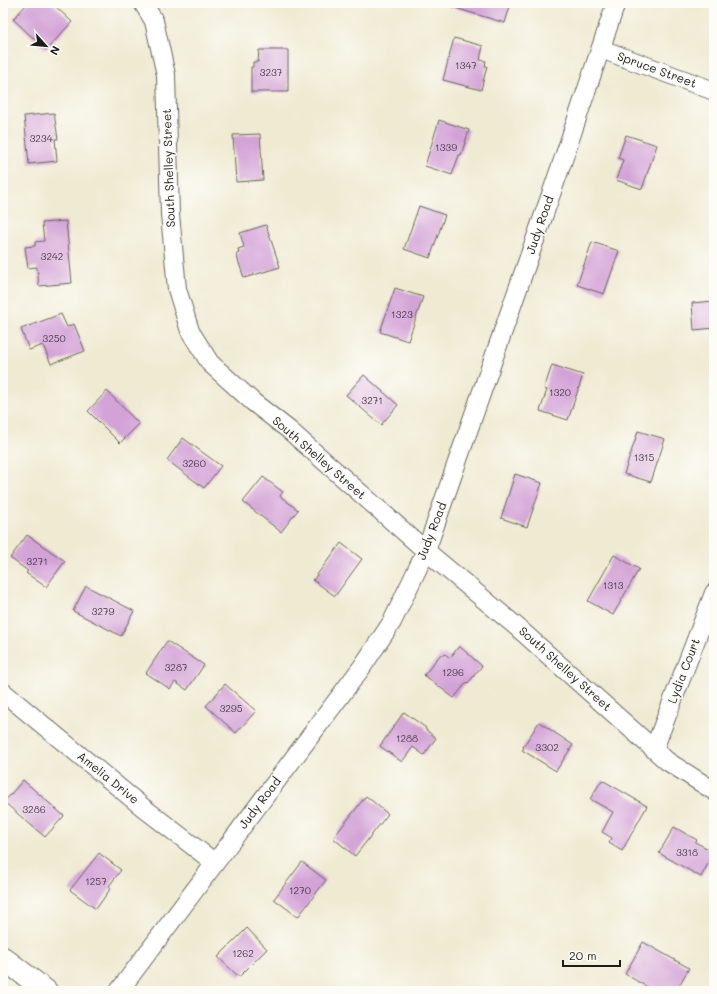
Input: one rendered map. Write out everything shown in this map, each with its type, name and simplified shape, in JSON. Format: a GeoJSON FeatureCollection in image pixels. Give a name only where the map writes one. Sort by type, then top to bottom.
{"type":"FeatureCollection","features":[{"type":"Feature","properties":{"kind":"street","name":"South Shelley Street"},"geometry":{"type":"LineString","coordinates":[[143,3],[154,21],[166,75],[170,214],[177,289],[190,331],[210,363],[254,402],[289,430],[426,551],[516,627],[667,761],[714,791]]}},
{"type":"Feature","properties":{"kind":"street","name":"Judy Road"},"geometry":{"type":"LineString","coordinates":[[118,991],[362,667],[392,622],[426,551],[616,3]]}},
{"type":"Feature","properties":{"kind":"street","name":"Spruce Street"},"geometry":{"type":"LineString","coordinates":[[601,49],[714,91]]}},
{"type":"Feature","properties":{"kind":"street","name":"Lydia Court"},"geometry":{"type":"LineString","coordinates":[[654,749],[714,593]]}},
{"type":"Feature","properties":{"kind":"street","name":"Amelia Drive"},"geometry":{"type":"LineString","coordinates":[[3,692],[145,809],[215,863]]}},
{"type":"Feature","properties":{"kind":"street"},"geometry":{"type":"LineString","coordinates":[[3,958],[46,991]]}},
{"type":"Feature","properties":{"kind":"building"},"geometry":{"type":"Polygon","coordinates":[[[28,3],[52,3],[72,22],[46,50],[13,19],[28,3]]]}},
{"type":"Feature","properties":{"kind":"building"},"geometry":{"type":"Polygon","coordinates":[[[453,3],[511,3],[505,23],[452,7],[453,3]]]}},
{"type":"Feature","properties":{"kind":"building"},"geometry":{"type":"Polygon","coordinates":[[[454,38],[483,46],[480,60],[486,61],[485,66],[487,66],[481,90],[443,80],[454,38]]]}},
{"type":"Feature","properties":{"kind":"building"},"geometry":{"type":"Polygon","coordinates":[[[259,50],[288,50],[288,92],[251,92],[251,67],[253,67],[253,62],[258,62],[259,50]]]}},
{"type":"Feature","properties":{"kind":"building"},"geometry":{"type":"Polygon","coordinates":[[[54,113],[58,139],[55,139],[57,161],[29,164],[24,116],[54,113]]]}},
{"type":"Feature","properties":{"kind":"building"},"geometry":{"type":"Polygon","coordinates":[[[439,120],[469,130],[461,155],[459,155],[452,175],[425,166],[439,120]]]}},
{"type":"Feature","properties":{"kind":"building"},"geometry":{"type":"Polygon","coordinates":[[[260,134],[263,180],[236,182],[233,135],[260,134]]]}},
{"type":"Feature","properties":{"kind":"building"},"geometry":{"type":"Polygon","coordinates":[[[626,135],[657,145],[642,189],[616,180],[623,160],[618,158],[626,135]]]}},
{"type":"Feature","properties":{"kind":"building"},"geometry":{"type":"Polygon","coordinates":[[[419,206],[445,215],[430,258],[404,249],[419,206]]]}},
{"type":"Feature","properties":{"kind":"building"},"geometry":{"type":"Polygon","coordinates":[[[66,221],[72,283],[39,286],[37,267],[28,268],[25,247],[35,246],[35,242],[44,241],[42,223],[66,221]]]}},
{"type":"Feature","properties":{"kind":"building"},"geometry":{"type":"Polygon","coordinates":[[[266,225],[280,267],[244,278],[236,254],[239,253],[238,249],[244,247],[240,233],[266,225]]]}},
{"type":"Feature","properties":{"kind":"building"},"geometry":{"type":"Polygon","coordinates":[[[592,242],[619,251],[604,294],[577,285],[592,242]]]}},
{"type":"Feature","properties":{"kind":"building"},"geometry":{"type":"Polygon","coordinates":[[[395,288],[423,297],[408,341],[380,332],[395,288]]]}},
{"type":"Feature","properties":{"kind":"building"},"geometry":{"type":"Polygon","coordinates":[[[714,301],[714,328],[694,330],[692,303],[714,301]]]}},
{"type":"Feature","properties":{"kind":"building"},"geometry":{"type":"Polygon","coordinates":[[[61,314],[67,327],[74,324],[85,351],[51,364],[43,345],[29,350],[21,329],[61,314]]]}},
{"type":"Feature","properties":{"kind":"building"},"geometry":{"type":"Polygon","coordinates":[[[552,365],[583,375],[568,420],[540,411],[547,390],[544,389],[552,365]]]}},
{"type":"Feature","properties":{"kind":"building"},"geometry":{"type":"Polygon","coordinates":[[[364,375],[398,405],[381,425],[346,395],[364,375]]]}},
{"type":"Feature","properties":{"kind":"building"},"geometry":{"type":"Polygon","coordinates":[[[107,391],[139,424],[120,443],[88,411],[107,391]]]}},
{"type":"Feature","properties":{"kind":"building"},"geometry":{"type":"Polygon","coordinates":[[[638,431],[665,439],[651,482],[624,474],[638,431]]]}},
{"type":"Feature","properties":{"kind":"building"},"geometry":{"type":"Polygon","coordinates":[[[183,438],[221,466],[204,488],[167,460],[183,438]]]}},
{"type":"Feature","properties":{"kind":"building"},"geometry":{"type":"Polygon","coordinates":[[[515,474],[542,483],[527,527],[501,518],[515,474]]]}},
{"type":"Feature","properties":{"kind":"building"},"geometry":{"type":"Polygon","coordinates":[[[263,477],[283,492],[280,496],[298,510],[281,532],[243,502],[263,477]]]}},
{"type":"Feature","properties":{"kind":"building"},"geometry":{"type":"Polygon","coordinates":[[[27,535],[65,561],[46,587],[26,573],[28,571],[10,558],[27,535]]]}},
{"type":"Feature","properties":{"kind":"building"},"geometry":{"type":"Polygon","coordinates":[[[341,543],[362,559],[335,596],[313,580],[341,543]]]}},
{"type":"Feature","properties":{"kind":"building"},"geometry":{"type":"Polygon","coordinates":[[[614,555],[639,569],[613,615],[588,601],[614,555]]]}},
{"type":"Feature","properties":{"kind":"building"},"geometry":{"type":"Polygon","coordinates":[[[86,586],[134,611],[121,636],[73,611],[86,586]]]}},
{"type":"Feature","properties":{"kind":"building"},"geometry":{"type":"Polygon","coordinates":[[[167,641],[204,665],[187,690],[175,682],[170,689],[146,673],[167,641]]]}},
{"type":"Feature","properties":{"kind":"building"},"geometry":{"type":"Polygon","coordinates":[[[459,646],[482,666],[454,698],[424,675],[441,654],[443,656],[445,654],[450,658],[459,646]]]}},
{"type":"Feature","properties":{"kind":"building"},"geometry":{"type":"Polygon","coordinates":[[[225,684],[256,711],[236,733],[206,706],[225,684]]]}},
{"type":"Feature","properties":{"kind":"building"},"geometry":{"type":"Polygon","coordinates":[[[404,712],[426,728],[425,729],[436,738],[424,755],[413,747],[402,762],[380,746],[404,712]]]}},
{"type":"Feature","properties":{"kind":"building"},"geometry":{"type":"Polygon","coordinates":[[[539,722],[573,745],[556,771],[522,750],[539,722]]]}},
{"type":"Feature","properties":{"kind":"building"},"geometry":{"type":"Polygon","coordinates":[[[23,780],[64,816],[45,837],[4,802],[23,780]]]}},
{"type":"Feature","properties":{"kind":"building"},"geometry":{"type":"Polygon","coordinates":[[[602,780],[647,806],[622,851],[609,843],[612,838],[602,832],[613,812],[590,799],[602,780]]]}},
{"type":"Feature","properties":{"kind":"building"},"geometry":{"type":"Polygon","coordinates":[[[366,796],[388,814],[355,856],[333,838],[366,796]]]}},
{"type":"Feature","properties":{"kind":"building"},"geometry":{"type":"Polygon","coordinates":[[[674,827],[697,840],[695,842],[714,852],[701,877],[659,853],[674,827]]]}},
{"type":"Feature","properties":{"kind":"building"},"geometry":{"type":"Polygon","coordinates":[[[99,853],[121,870],[109,886],[111,888],[96,909],[70,890],[99,853]]]}},
{"type":"Feature","properties":{"kind":"building"},"geometry":{"type":"Polygon","coordinates":[[[302,862],[326,880],[298,917],[274,899],[302,862]]]}},
{"type":"Feature","properties":{"kind":"building"},"geometry":{"type":"Polygon","coordinates":[[[247,928],[267,949],[239,977],[218,957],[247,928]]]}},
{"type":"Feature","properties":{"kind":"building"},"geometry":{"type":"Polygon","coordinates":[[[643,942],[689,968],[676,991],[654,991],[625,974],[643,942]]]}}]}
